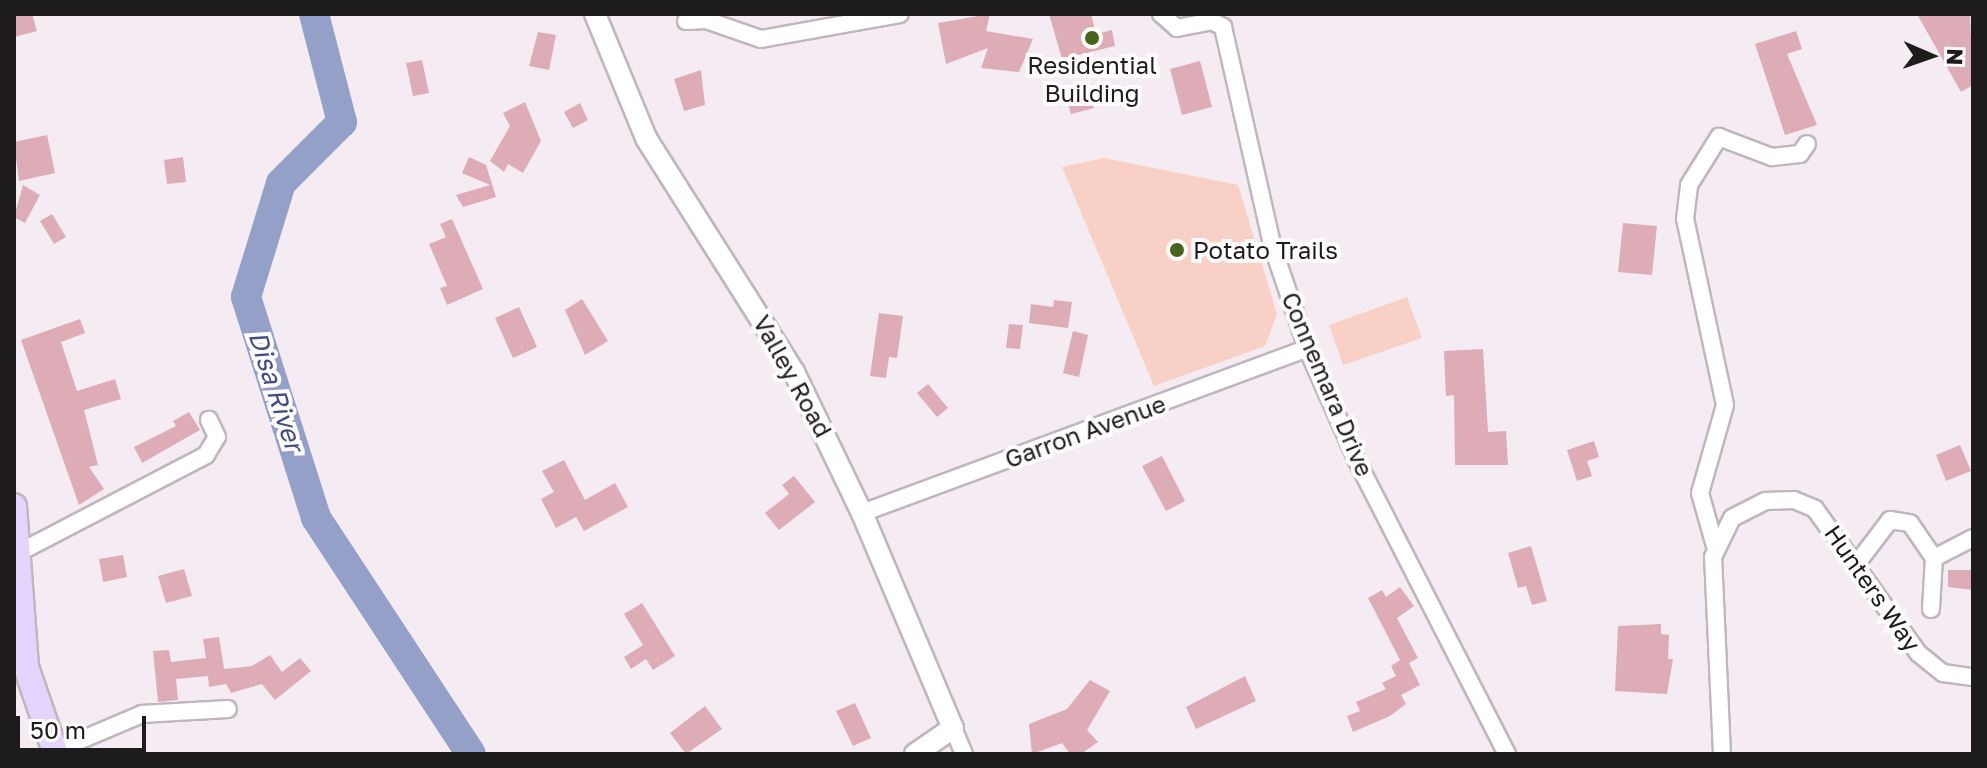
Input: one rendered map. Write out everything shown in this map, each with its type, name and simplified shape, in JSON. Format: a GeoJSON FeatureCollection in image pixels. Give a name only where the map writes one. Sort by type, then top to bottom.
{"type":"FeatureCollection","features":[{"type":"Feature","properties":{"kind":"main road"},"geometry":{"type":"LineString","coordinates":[[14,506],[26,667],[55,752]]}},
{"type":"Feature","properties":{"kind":"street","name":"Valley Road"},"geometry":{"type":"LineString","coordinates":[[595,14],[646,138],[794,372],[862,513],[964,754]]}},
{"type":"Feature","properties":{"kind":"street"},"geometry":{"type":"LineString","coordinates":[[686,21],[706,20],[761,39],[900,14]]}},
{"type":"Feature","properties":{"kind":"street","name":"Connemara Drive"},"geometry":{"type":"LineString","coordinates":[[1161,14],[1169,26],[1187,27],[1212,21],[1223,27],[1272,245],[1307,348],[1357,461],[1507,754]]}},
{"type":"Feature","properties":{"kind":"street"},"geometry":{"type":"LineString","coordinates":[[1722,754],[1715,546],[1700,493],[1725,405],[1685,219],[1689,185],[1719,137],[1784,158],[1807,144]]}},
{"type":"Feature","properties":{"kind":"street","name":"Garron Avenue"},"geometry":{"type":"LineString","coordinates":[[862,513],[1307,348]]}},
{"type":"Feature","properties":{"kind":"street"},"geometry":{"type":"LineString","coordinates":[[18,553],[206,455],[217,437],[209,420]]}},
{"type":"Feature","properties":{"kind":"street","name":"Hunters Way"},"geometry":{"type":"LineString","coordinates":[[1715,546],[1744,508],[1794,500],[1815,509],[1858,562],[1918,653],[1943,673],[1973,677]]}},
{"type":"Feature","properties":{"kind":"street"},"geometry":{"type":"LineString","coordinates":[[1858,562],[1879,530],[1897,518],[1915,528],[1934,558],[1931,609]]}},
{"type":"Feature","properties":{"kind":"street"},"geometry":{"type":"LineString","coordinates":[[1934,558],[1973,538]]}},
{"type":"Feature","properties":{"kind":"street"},"geometry":{"type":"LineString","coordinates":[[55,752],[142,714],[228,709]]}},
{"type":"Feature","properties":{"kind":"street"},"geometry":{"type":"LineString","coordinates":[[915,754],[953,728]]}},
{"type":"Feature","properties":{"kind":"shaded area","name":"Potato Trails"},"geometry":{"type":"Polygon","coordinates":[[[1104,158],[1238,185],[1277,314],[1265,346],[1154,386],[1062,167],[1104,158]]]}},
{"type":"Feature","properties":{"kind":"shaded area"},"geometry":{"type":"Polygon","coordinates":[[[1407,297],[1422,338],[1343,365],[1329,325],[1407,297]]]}},
{"type":"Feature","properties":{"kind":"building"},"geometry":{"type":"Polygon","coordinates":[[[14,14],[32,14],[37,31],[14,37],[14,14]]]}},
{"type":"Feature","properties":{"kind":"building"},"geometry":{"type":"Polygon","coordinates":[[[990,14],[986,31],[1033,39],[1019,72],[981,68],[988,48],[946,64],[938,23],[990,14]]]}},
{"type":"Feature","properties":{"kind":"building","name":"Residential Building"},"geometry":{"type":"Polygon","coordinates":[[[1049,14],[1091,14],[1096,34],[1112,30],[1115,46],[1062,59],[1049,14]]]}},
{"type":"Feature","properties":{"kind":"building"},"geometry":{"type":"Polygon","coordinates":[[[1917,14],[1970,14],[1973,85],[1961,92],[1917,14]]]}},
{"type":"Feature","properties":{"kind":"building"},"geometry":{"type":"Polygon","coordinates":[[[1796,31],[1802,49],[1787,54],[1817,125],[1785,135],[1755,44],[1796,31]]]}},
{"type":"Feature","properties":{"kind":"building"},"geometry":{"type":"Polygon","coordinates":[[[538,32],[556,35],[549,70],[529,66],[538,32]]]}},
{"type":"Feature","properties":{"kind":"building"},"geometry":{"type":"Polygon","coordinates":[[[422,60],[429,93],[413,96],[406,63],[422,60]]]}},
{"type":"Feature","properties":{"kind":"building"},"geometry":{"type":"Polygon","coordinates":[[[1200,61],[1212,107],[1182,115],[1170,69],[1200,61]]]}},
{"type":"Feature","properties":{"kind":"building"},"geometry":{"type":"Polygon","coordinates":[[[701,70],[705,105],[684,111],[674,79],[701,70]]]}},
{"type":"Feature","properties":{"kind":"building"},"geometry":{"type":"Polygon","coordinates":[[[1086,82],[1094,108],[1071,114],[1064,89],[1086,82]]]}},
{"type":"Feature","properties":{"kind":"building"},"geometry":{"type":"Polygon","coordinates":[[[525,102],[541,141],[523,173],[508,164],[504,172],[490,161],[510,126],[503,113],[525,102]]]}},
{"type":"Feature","properties":{"kind":"building"},"geometry":{"type":"Polygon","coordinates":[[[580,103],[588,120],[573,128],[564,112],[580,103]]]}},
{"type":"Feature","properties":{"kind":"building"},"geometry":{"type":"Polygon","coordinates":[[[47,135],[55,173],[19,181],[14,142],[47,135]]]}},
{"type":"Feature","properties":{"kind":"building"},"geometry":{"type":"Polygon","coordinates":[[[183,157],[186,182],[167,184],[164,160],[183,157]]]}},
{"type":"Feature","properties":{"kind":"building"},"geometry":{"type":"Polygon","coordinates":[[[469,157],[486,165],[496,197],[463,207],[456,195],[490,185],[462,173],[469,157]]]}},
{"type":"Feature","properties":{"kind":"building"},"geometry":{"type":"Polygon","coordinates":[[[23,185],[40,195],[25,223],[14,217],[23,185]]]}},
{"type":"Feature","properties":{"kind":"building"},"geometry":{"type":"Polygon","coordinates":[[[52,214],[66,237],[54,244],[40,221],[52,214]]]}},
{"type":"Feature","properties":{"kind":"building"},"geometry":{"type":"Polygon","coordinates":[[[452,219],[483,289],[447,305],[440,288],[447,286],[429,244],[446,237],[440,224],[452,219]]]}},
{"type":"Feature","properties":{"kind":"building"},"geometry":{"type":"Polygon","coordinates":[[[1623,223],[1657,226],[1652,275],[1618,272],[1623,223]]]}},
{"type":"Feature","properties":{"kind":"building"},"geometry":{"type":"Polygon","coordinates":[[[582,299],[608,341],[585,355],[565,310],[582,299]]]}},
{"type":"Feature","properties":{"kind":"building"},"geometry":{"type":"Polygon","coordinates":[[[1054,300],[1072,302],[1068,328],[1029,323],[1031,304],[1053,307],[1054,300]]]}},
{"type":"Feature","properties":{"kind":"building"},"geometry":{"type":"Polygon","coordinates":[[[519,307],[537,347],[513,358],[495,318],[519,307]]]}},
{"type":"Feature","properties":{"kind":"building"},"geometry":{"type":"Polygon","coordinates":[[[879,313],[903,316],[897,358],[889,357],[886,378],[870,376],[879,313]]]}},
{"type":"Feature","properties":{"kind":"building"},"geometry":{"type":"Polygon","coordinates":[[[80,319],[85,333],[61,342],[77,391],[115,379],[121,399],[84,410],[98,465],[89,467],[104,489],[79,505],[21,340],[80,319]]]}},
{"type":"Feature","properties":{"kind":"building"},"geometry":{"type":"Polygon","coordinates":[[[1009,324],[1023,325],[1020,349],[1006,348],[1009,324]]]}},
{"type":"Feature","properties":{"kind":"building"},"geometry":{"type":"Polygon","coordinates":[[[1073,331],[1088,335],[1079,377],[1063,373],[1073,331]]]}},
{"type":"Feature","properties":{"kind":"building"},"geometry":{"type":"Polygon","coordinates":[[[1483,349],[1488,432],[1506,431],[1508,465],[1455,465],[1454,395],[1446,396],[1444,351],[1483,349]]]}},
{"type":"Feature","properties":{"kind":"building"},"geometry":{"type":"Polygon","coordinates":[[[928,384],[948,408],[937,417],[917,393],[928,384]]]}},
{"type":"Feature","properties":{"kind":"building"},"geometry":{"type":"Polygon","coordinates":[[[189,412],[200,430],[142,463],[134,447],[176,426],[173,421],[189,412]]]}},
{"type":"Feature","properties":{"kind":"building"},"geometry":{"type":"Polygon","coordinates":[[[1594,441],[1599,457],[1587,461],[1592,476],[1577,481],[1567,450],[1594,441]]]}},
{"type":"Feature","properties":{"kind":"building"},"geometry":{"type":"Polygon","coordinates":[[[1960,445],[1971,471],[1946,481],[1936,455],[1960,445]]]}},
{"type":"Feature","properties":{"kind":"building"},"geometry":{"type":"Polygon","coordinates":[[[1162,456],[1185,501],[1166,511],[1142,466],[1162,456]]]}},
{"type":"Feature","properties":{"kind":"building"},"geometry":{"type":"Polygon","coordinates":[[[564,460],[585,500],[615,483],[628,507],[584,531],[576,517],[556,528],[541,499],[554,492],[542,471],[564,460]]]}},
{"type":"Feature","properties":{"kind":"building"},"geometry":{"type":"Polygon","coordinates":[[[794,476],[815,502],[779,530],[765,513],[789,494],[782,485],[794,476]]]}},
{"type":"Feature","properties":{"kind":"building"},"geometry":{"type":"Polygon","coordinates":[[[1531,546],[1547,601],[1532,605],[1526,586],[1518,588],[1508,553],[1531,546]]]}},
{"type":"Feature","properties":{"kind":"building"},"geometry":{"type":"Polygon","coordinates":[[[123,555],[127,577],[103,582],[99,559],[123,555]]]}},
{"type":"Feature","properties":{"kind":"building"},"geometry":{"type":"Polygon","coordinates":[[[184,569],[192,596],[166,603],[158,576],[184,569]]]}},
{"type":"Feature","properties":{"kind":"building"},"geometry":{"type":"Polygon","coordinates":[[[1948,570],[1973,570],[1973,590],[1948,587],[1948,570]]]}},
{"type":"Feature","properties":{"kind":"building"},"geometry":{"type":"Polygon","coordinates":[[[1400,587],[1414,606],[1397,618],[1418,658],[1409,663],[1420,685],[1401,695],[1406,704],[1390,716],[1353,732],[1347,716],[1360,711],[1356,702],[1386,689],[1382,683],[1396,676],[1391,666],[1400,660],[1368,598],[1382,590],[1386,597],[1400,587]]]}},
{"type":"Feature","properties":{"kind":"building"},"geometry":{"type":"Polygon","coordinates":[[[642,603],[675,656],[653,670],[646,659],[631,669],[624,657],[643,645],[624,614],[642,603]]]}},
{"type":"Feature","properties":{"kind":"building"},"geometry":{"type":"Polygon","coordinates":[[[1661,624],[1661,634],[1669,635],[1668,659],[1673,659],[1667,694],[1615,691],[1618,626],[1661,624]]]}},
{"type":"Feature","properties":{"kind":"building"},"geometry":{"type":"Polygon","coordinates":[[[219,637],[224,669],[252,666],[270,655],[282,672],[300,658],[311,671],[275,700],[262,684],[231,693],[226,684],[209,687],[208,676],[176,679],[178,700],[158,702],[153,651],[169,650],[171,662],[206,658],[203,639],[219,637]]]}},
{"type":"Feature","properties":{"kind":"building"},"geometry":{"type":"Polygon","coordinates":[[[1245,676],[1256,701],[1196,729],[1186,707],[1245,676]]]}},
{"type":"Feature","properties":{"kind":"building"},"geometry":{"type":"Polygon","coordinates":[[[1090,680],[1110,691],[1087,730],[1098,742],[1081,754],[1070,754],[1062,743],[1032,754],[1029,724],[1067,709],[1090,680]]]}},
{"type":"Feature","properties":{"kind":"building"},"geometry":{"type":"Polygon","coordinates":[[[855,703],[871,738],[853,746],[836,711],[855,703]]]}},
{"type":"Feature","properties":{"kind":"building"},"geometry":{"type":"Polygon","coordinates":[[[705,706],[722,729],[686,754],[670,733],[705,706]]]}},
{"type":"Feature","properties":{"kind":"waterway","name":"Disa River"},"geometry":{"type":"LineString","coordinates":[[314,14],[342,122],[281,183],[246,297],[316,518],[471,754]]}},
{"type":"Feature","properties":{"kind":"place","name":"Residential Building"},"geometry":{"type":"Point","coordinates":[1092,38]}},
{"type":"Feature","properties":{"kind":"place","name":"Potato Trails"},"geometry":{"type":"Point","coordinates":[1177,250]}}]}
